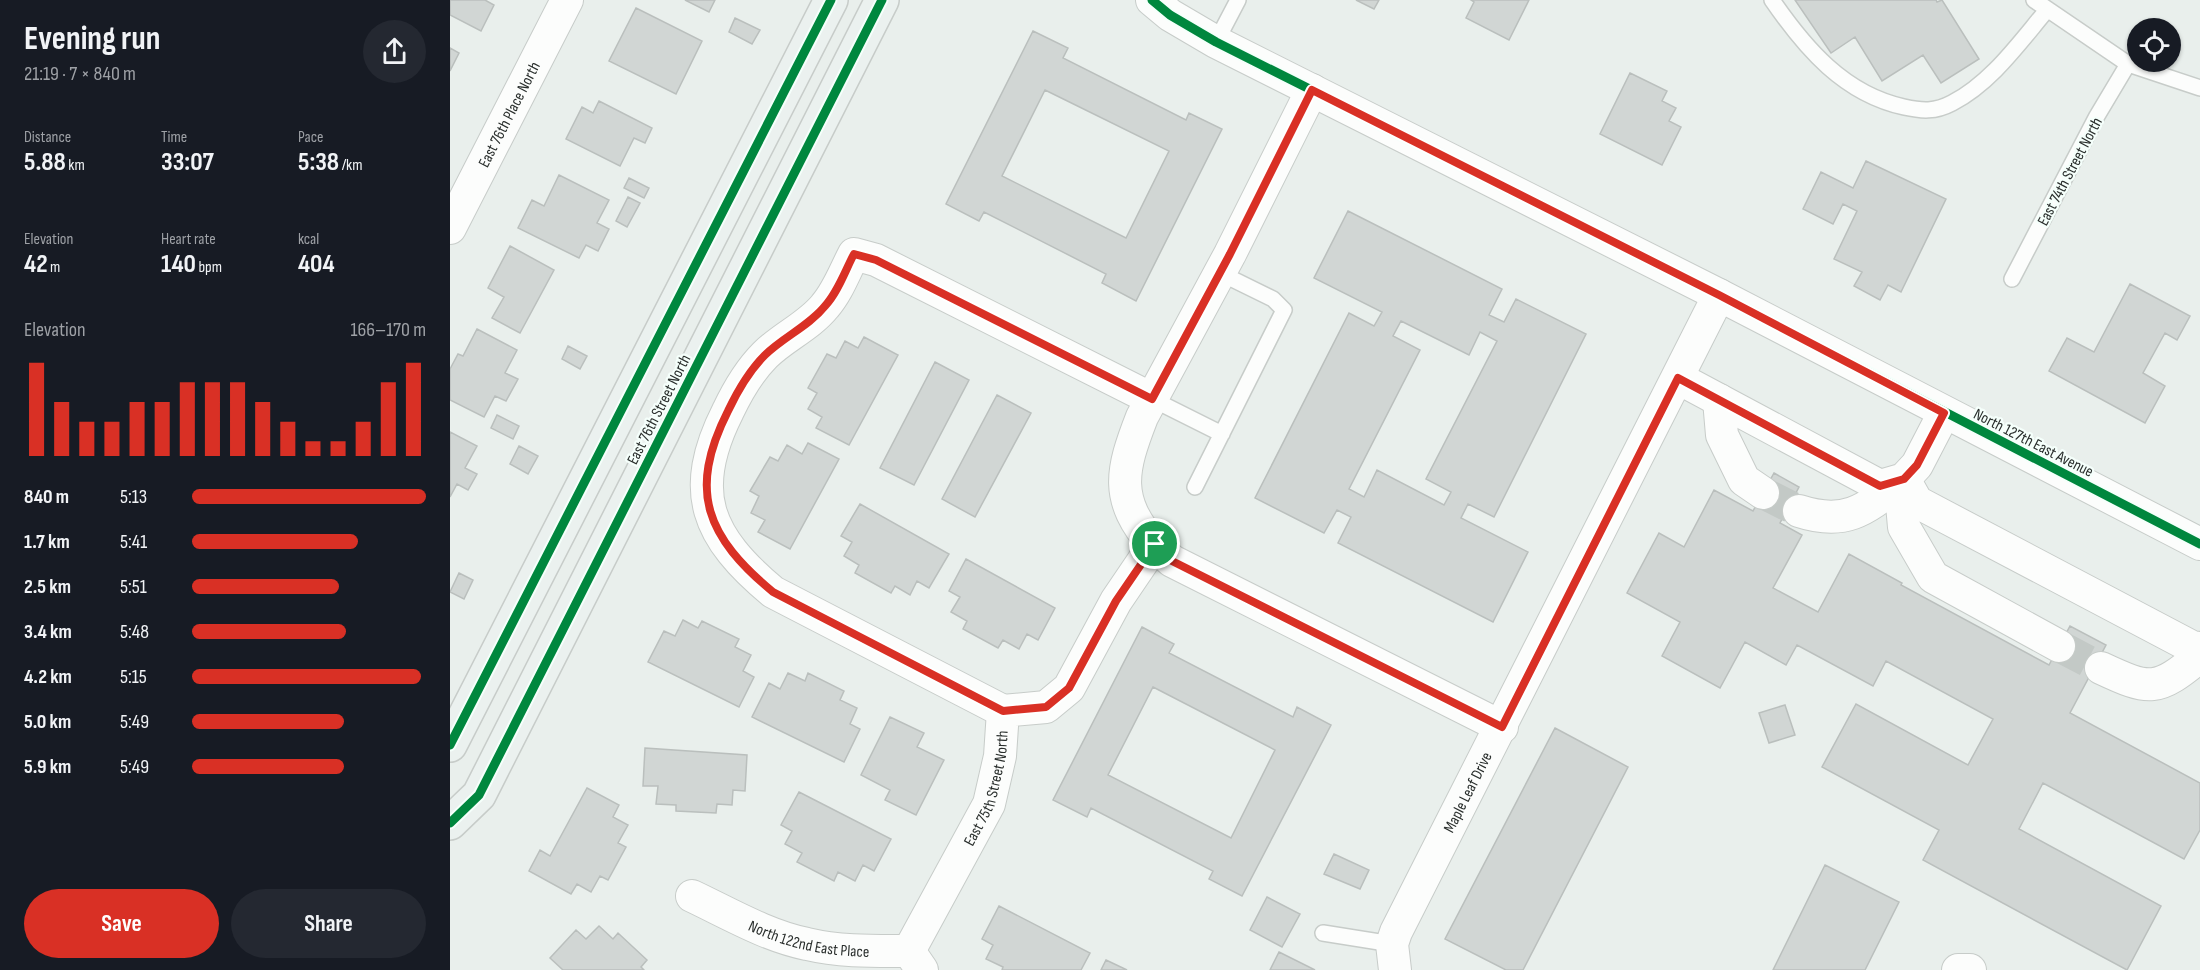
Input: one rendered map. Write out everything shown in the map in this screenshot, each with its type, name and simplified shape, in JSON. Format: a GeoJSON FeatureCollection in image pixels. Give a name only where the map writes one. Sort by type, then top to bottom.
{"type":"FeatureCollection","features":[{"type":"Feature","properties":{"kind":"main road","name":"East 76th Street North"},"geometry":{"type":"LineString","coordinates":[[450,745],[831,0]]}},
{"type":"Feature","properties":{"kind":"main road","name":"East 76th Street North"},"geometry":{"type":"LineString","coordinates":[[450,823],[479,795],[882,0]]}},
{"type":"Feature","properties":{"kind":"street","name":"East 76th Place North"},"geometry":{"type":"LineString","coordinates":[[450,228],[567,0]]}},
{"type":"Feature","properties":{"kind":"street","name":"North 127th East Avenue"},"geometry":{"type":"LineString","coordinates":[[1152,0],[1170,15],[1216,42],[1719,295],[2200,544]]}},
{"type":"Feature","properties":{"kind":"street"},"geometry":{"type":"LineString","coordinates":[[1312,90],[1220,273],[1152,399],[1132,444],[1125,472],[1127,507],[1138,527],[1172,561],[1502,727]]}},
{"type":"Feature","properties":{"kind":"street"},"geometry":{"type":"LineString","coordinates":[[1003,711],[773,592],[742,567],[719,535],[709,506],[705,477],[716,434],[735,396],[765,355],[825,306],[854,254],[876,260],[1152,399]]}},
{"type":"Feature","properties":{"kind":"street","name":"Maple Leaf Drive"},"geometry":{"type":"LineString","coordinates":[[1393,957],[1502,727],[1719,295]]}},
{"type":"Feature","properties":{"kind":"street"},"geometry":{"type":"LineString","coordinates":[[1678,378],[1880,486],[1902,480]]}},
{"type":"Feature","properties":{"kind":"street"},"geometry":{"type":"LineString","coordinates":[[1719,400],[1722,435],[1744,480],[1763,493]]}},
{"type":"Feature","properties":{"kind":"street"},"geometry":{"type":"LineString","coordinates":[[1798,511],[1819,518],[1862,512],[1917,465],[1944,413]]}},
{"type":"Feature","properties":{"kind":"street"},"geometry":{"type":"LineString","coordinates":[[1902,480],[1904,526],[1933,577],[2059,646]]}},
{"type":"Feature","properties":{"kind":"street"},"geometry":{"type":"LineString","coordinates":[[1902,480],[1917,502],[2192,648],[2200,648]]}},
{"type":"Feature","properties":{"kind":"street","name":"East 75th Street North"},"geometry":{"type":"LineString","coordinates":[[916,960],[989,804],[1000,756],[1003,711],[1046,707],[1069,688],[1116,601],[1155,544]]}},
{"type":"Feature","properties":{"kind":"street"},"geometry":{"type":"LineString","coordinates":[[2101,668],[2138,686],[2160,684],[2200,656]]}},
{"type":"Feature","properties":{"kind":"street","name":"North 122nd East Place"},"geometry":{"type":"LineString","coordinates":[[692,896],[758,927],[806,944],[916,960]]}},
{"type":"Feature","properties":{"kind":"street"},"geometry":{"type":"LineString","coordinates":[[1958,970],[1970,970]]}},
{"type":"Feature","properties":{"kind":"lane"},"geometry":{"type":"LineString","coordinates":[[1216,42],[1238,0]]}},
{"type":"Feature","properties":{"kind":"lane"},"geometry":{"type":"LineString","coordinates":[[1772,0],[1791,27],[1821,62],[1856,89],[1880,102],[1927,112],[1951,104],[1972,91],[2007,57],[2047,10]]}},
{"type":"Feature","properties":{"kind":"lane"},"geometry":{"type":"LineString","coordinates":[[2034,0],[2127,63]]}},
{"type":"Feature","properties":{"kind":"lane","name":"East 74th Street North"},"geometry":{"type":"LineString","coordinates":[[2012,279],[2097,116],[2127,66]]}},
{"type":"Feature","properties":{"kind":"lane"},"geometry":{"type":"LineString","coordinates":[[2152,72],[2200,88]]}},
{"type":"Feature","properties":{"kind":"lane"},"geometry":{"type":"LineString","coordinates":[[1196,487],[1284,310],[1273,299],[1220,273]]}},
{"type":"Feature","properties":{"kind":"lane"},"geometry":{"type":"LineString","coordinates":[[1152,399],[1222,434]]}},
{"type":"Feature","properties":{"kind":"lane"},"geometry":{"type":"LineString","coordinates":[[1323,933],[1393,957]]}},
{"type":"Feature","properties":{"kind":"building"},"geometry":{"type":"Polygon","coordinates":[[[450,0],[485,0],[494,5],[481,31],[450,15],[450,0]]]}},
{"type":"Feature","properties":{"kind":"building"},"geometry":{"type":"Polygon","coordinates":[[[685,0],[715,0],[709,12],[685,0]]]}},
{"type":"Feature","properties":{"kind":"building"},"geometry":{"type":"Polygon","coordinates":[[[1356,0],[1379,0],[1374,9],[1356,0]]]}},
{"type":"Feature","properties":{"kind":"building"},"geometry":{"type":"Polygon","coordinates":[[[1471,0],[1529,0],[1509,40],[1466,18],[1474,2],[1471,0]]]}},
{"type":"Feature","properties":{"kind":"building"},"geometry":{"type":"Polygon","coordinates":[[[1795,0],[1936,0],[1937,2],[1942,0],[1979,59],[1941,83],[1923,55],[1882,81],[1855,37],[1831,53],[1795,0]]]}},
{"type":"Feature","properties":{"kind":"building"},"geometry":{"type":"Polygon","coordinates":[[[636,8],[702,41],[676,94],[609,61],[636,8]]]}},
{"type":"Feature","properties":{"kind":"building"},"geometry":{"type":"Polygon","coordinates":[[[735,18],[760,30],[752,44],[729,32],[735,18]]]}},
{"type":"Feature","properties":{"kind":"building"},"geometry":{"type":"Polygon","coordinates":[[[1033,31],[1068,48],[1063,58],[1186,120],[1189,113],[1222,129],[1136,301],[1102,283],[1106,274],[984,212],[979,221],[946,204],[1033,31]],[[1045,90],[1002,176],[1126,238],[1169,151],[1045,90]]]}},
{"type":"Feature","properties":{"kind":"building"},"geometry":{"type":"Polygon","coordinates":[[[450,48],[459,53],[450,71],[450,48]]]}},
{"type":"Feature","properties":{"kind":"building"},"geometry":{"type":"Polygon","coordinates":[[[1630,73],[1667,91],[1662,101],[1676,108],[1669,121],[1681,127],[1662,165],[1600,134],[1630,73]]]}},
{"type":"Feature","properties":{"kind":"building"},"geometry":{"type":"Polygon","coordinates":[[[599,101],[652,128],[645,143],[634,138],[620,166],[566,139],[582,107],[593,113],[599,101]]]}},
{"type":"Feature","properties":{"kind":"building"},"geometry":{"type":"Polygon","coordinates":[[[1866,161],[1946,199],[1901,292],[1888,285],[1880,300],[1854,286],[1862,272],[1834,259],[1857,211],[1843,204],[1833,224],[1803,209],[1821,172],[1853,188],[1866,161]]]}},
{"type":"Feature","properties":{"kind":"building"},"geometry":{"type":"Polygon","coordinates":[[[559,175],[609,200],[597,223],[609,229],[598,251],[586,245],[579,258],[518,228],[532,200],[544,206],[559,175]]]}},
{"type":"Feature","properties":{"kind":"building"},"geometry":{"type":"Polygon","coordinates":[[[629,178],[649,188],[644,198],[624,188],[629,178]]]}},
{"type":"Feature","properties":{"kind":"building"},"geometry":{"type":"Polygon","coordinates":[[[628,197],[640,203],[627,227],[616,221],[628,197]]]}},
{"type":"Feature","properties":{"kind":"building"},"geometry":{"type":"Polygon","coordinates":[[[1348,211],[1502,289],[1489,315],[1504,322],[1516,299],[1586,334],[1494,517],[1468,504],[1461,518],[1528,552],[1493,622],[1338,543],[1351,517],[1337,510],[1324,533],[1255,498],[1349,313],[1374,326],[1382,312],[1314,278],[1348,211]],[[1401,321],[1393,336],[1420,350],[1349,489],[1364,497],[1377,470],[1444,505],[1451,492],[1426,479],[1497,341],[1480,332],[1469,355],[1401,321]]]}},
{"type":"Feature","properties":{"kind":"building"},"geometry":{"type":"Polygon","coordinates":[[[510,246],[554,270],[520,333],[492,318],[504,297],[488,288],[510,246]]]}},
{"type":"Feature","properties":{"kind":"building"},"geometry":{"type":"Polygon","coordinates":[[[2130,284],[2190,316],[2177,340],[2165,333],[2143,373],[2165,386],[2145,423],[2049,371],[2067,338],[2094,352],[2130,284]]]}},
{"type":"Feature","properties":{"kind":"building"},"geometry":{"type":"Polygon","coordinates":[[[477,329],[517,350],[505,373],[518,379],[506,401],[495,396],[484,417],[450,400],[450,369],[458,354],[463,356],[477,329]]]}},
{"type":"Feature","properties":{"kind":"building"},"geometry":{"type":"Polygon","coordinates":[[[864,337],[898,355],[849,445],[816,428],[822,417],[808,409],[817,393],[808,388],[827,354],[836,358],[845,341],[858,348],[864,337]]]}},
{"type":"Feature","properties":{"kind":"building"},"geometry":{"type":"Polygon","coordinates":[[[568,346],[587,356],[580,369],[562,359],[568,346]]]}},
{"type":"Feature","properties":{"kind":"building"},"geometry":{"type":"Polygon","coordinates":[[[935,362],[969,380],[914,485],[880,468],[935,362]]]}},
{"type":"Feature","properties":{"kind":"building"},"geometry":{"type":"Polygon","coordinates":[[[997,395],[1031,413],[975,517],[942,499],[997,395]]]}},
{"type":"Feature","properties":{"kind":"building"},"geometry":{"type":"Polygon","coordinates":[[[497,415],[519,426],[513,439],[491,428],[497,415]]]}},
{"type":"Feature","properties":{"kind":"building"},"geometry":{"type":"Polygon","coordinates":[[[450,432],[477,446],[465,468],[477,474],[468,490],[457,484],[450,497],[450,432]]]}},
{"type":"Feature","properties":{"kind":"building"},"geometry":{"type":"Polygon","coordinates":[[[808,443],[839,459],[790,549],[758,532],[765,520],[751,513],[759,496],[750,491],[770,457],[778,461],[787,445],[802,454],[808,443]]]}},
{"type":"Feature","properties":{"kind":"building"},"geometry":{"type":"Polygon","coordinates":[[[519,446],[538,456],[528,474],[510,464],[519,446]]]}},
{"type":"Feature","properties":{"kind":"building"},"geometry":{"type":"Polygon","coordinates":[[[1774,473],[1799,487],[1780,523],[1802,535],[1773,588],[1818,612],[1849,554],[1902,583],[1901,585],[2049,665],[2070,626],[2106,645],[2070,713],[2200,783],[2200,830],[2184,859],[2043,783],[2019,829],[2161,906],[2127,970],[1923,860],[1939,830],[1822,767],[1856,704],[1968,765],[1993,719],[1886,661],[1873,686],[1797,645],[1786,665],[1745,642],[1720,688],[1662,656],[1680,622],[1627,593],[1659,533],[1684,547],[1714,490],[1753,511],[1774,473]]]}},
{"type":"Feature","properties":{"kind":"building"},"geometry":{"type":"Polygon","coordinates":[[[860,504],[949,554],[929,588],[917,581],[910,595],[895,586],[891,593],[855,573],[859,565],[844,556],[852,542],[841,536],[860,504]]]}},
{"type":"Feature","properties":{"kind":"building"},"geometry":{"type":"Polygon","coordinates":[[[966,559],[1055,608],[1038,640],[1027,634],[1019,649],[1003,640],[998,648],[963,629],[967,621],[951,612],[960,597],[949,591],[966,559]]]}},
{"type":"Feature","properties":{"kind":"building"},"geometry":{"type":"Polygon","coordinates":[[[459,573],[473,580],[464,599],[450,592],[459,573]]]}},
{"type":"Feature","properties":{"kind":"building"},"geometry":{"type":"Polygon","coordinates":[[[683,620],[698,628],[702,621],[739,639],[735,647],[751,655],[743,671],[754,677],[739,707],[648,662],[664,631],[675,636],[683,620]]]}},
{"type":"Feature","properties":{"kind":"building"},"geometry":{"type":"Polygon","coordinates":[[[1142,627],[1174,644],[1169,653],[1293,717],[1297,707],[1331,725],[1242,896],[1209,879],[1213,871],[1091,808],[1087,817],[1053,800],[1142,627]],[[1153,687],[1108,775],[1231,838],[1275,750],[1153,687]]]}},
{"type":"Feature","properties":{"kind":"building"},"geometry":{"type":"Polygon","coordinates":[[[788,673],[805,681],[808,673],[844,691],[840,700],[857,708],[850,724],[860,729],[844,762],[752,717],[769,683],[780,689],[788,673]]]}},
{"type":"Feature","properties":{"kind":"building"},"geometry":{"type":"Polygon","coordinates":[[[1785,705],[1795,735],[1769,743],[1759,713],[1785,705]]]}},
{"type":"Feature","properties":{"kind":"building"},"geometry":{"type":"Polygon","coordinates":[[[890,717],[924,733],[917,747],[944,760],[916,815],[885,800],[890,790],[861,775],[890,717]]]}},
{"type":"Feature","properties":{"kind":"building"},"geometry":{"type":"Polygon","coordinates":[[[1555,728],[1628,767],[1523,970],[1506,970],[1445,939],[1555,728]]]}},
{"type":"Feature","properties":{"kind":"building"},"geometry":{"type":"Polygon","coordinates":[[[645,748],[747,755],[745,791],[733,790],[732,805],[717,804],[716,813],[676,811],[676,805],[656,804],[658,786],[643,786],[645,748]]]}},
{"type":"Feature","properties":{"kind":"building"},"geometry":{"type":"Polygon","coordinates":[[[587,788],[619,805],[613,817],[628,825],[618,843],[626,847],[608,880],[600,876],[591,892],[577,884],[571,894],[529,871],[540,850],[550,856],[587,788]]]}},
{"type":"Feature","properties":{"kind":"building"},"geometry":{"type":"Polygon","coordinates":[[[799,792],[891,839],[874,871],[863,865],[855,881],[838,872],[834,881],[797,862],[802,853],[785,844],[792,831],[781,825],[799,792]]]}},
{"type":"Feature","properties":{"kind":"building"},"geometry":{"type":"Polygon","coordinates":[[[1334,854],[1369,870],[1360,889],[1324,874],[1334,854]]]}},
{"type":"Feature","properties":{"kind":"building"},"geometry":{"type":"Polygon","coordinates":[[[1825,865],[1899,902],[1865,970],[1773,970],[1825,865]]]}},
{"type":"Feature","properties":{"kind":"building"},"geometry":{"type":"Polygon","coordinates":[[[1267,897],[1300,914],[1282,947],[1250,930],[1267,897]]]}},
{"type":"Feature","properties":{"kind":"building"},"geometry":{"type":"Polygon","coordinates":[[[999,906],[1090,953],[1081,970],[1002,970],[1003,967],[986,959],[993,945],[982,939],[999,906]]]}},
{"type":"Feature","properties":{"kind":"building"},"geometry":{"type":"Polygon","coordinates":[[[599,926],[613,939],[618,933],[647,960],[641,967],[644,970],[563,970],[550,958],[576,930],[586,939],[599,926]]]}},
{"type":"Feature","properties":{"kind":"building"},"geometry":{"type":"Polygon","coordinates":[[[1279,952],[1315,970],[1270,970],[1279,952]]]}},
{"type":"Feature","properties":{"kind":"building"},"geometry":{"type":"Polygon","coordinates":[[[1106,960],[1127,970],[1101,970],[1106,960]]]}},
{"type":"Feature","properties":{"kind":"tunnel"},"geometry":{"type":"LineString","coordinates":[[1763,493],[1799,511]]}},
{"type":"Feature","properties":{"kind":"tunnel"},"geometry":{"type":"LineString","coordinates":[[2059,646],[2101,668]]}},
{"type":"Feature","properties":{"kind":"cycle path"},"geometry":{"type":"LineString","coordinates":[[450,745],[831,0]]}},
{"type":"Feature","properties":{"kind":"cycle path"},"geometry":{"type":"LineString","coordinates":[[450,823],[479,795],[882,0]]}},
{"type":"Feature","properties":{"kind":"cycle path"},"geometry":{"type":"LineString","coordinates":[[1152,0],[1170,15],[1216,42],[1719,295],[2200,544]]}},
{"type":"Feature","properties":{"kind":"route"},"geometry":{"type":"LineString","coordinates":[[1312,90],[1719,295],[1944,413],[1917,465],[1904,479],[1880,486],[1678,378],[1502,727],[1172,561],[1155,544],[1116,601],[1069,688],[1057,701],[1046,707],[1003,711],[773,592],[742,567],[719,535],[709,506],[705,477],[716,434],[735,396],[765,355],[825,306],[854,254],[876,260],[1152,399],[1230,254],[1312,90]]}}]}
